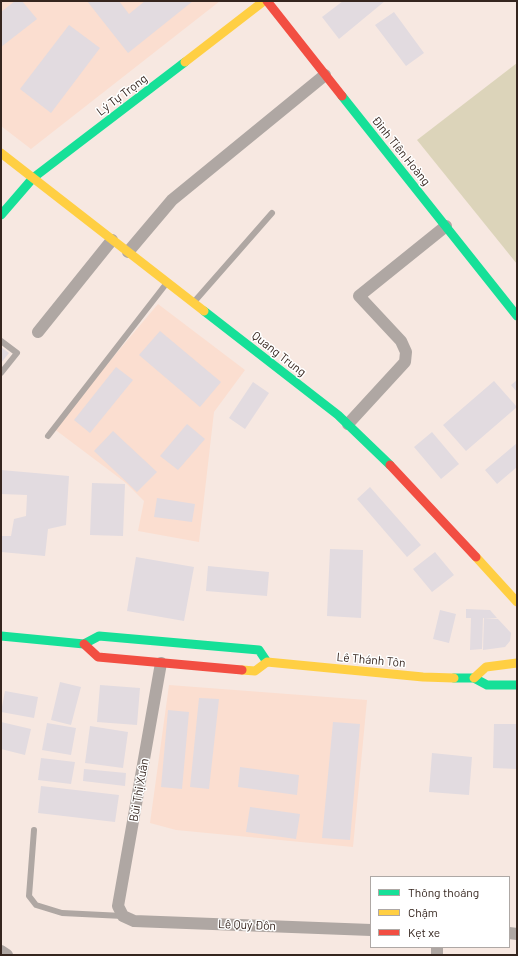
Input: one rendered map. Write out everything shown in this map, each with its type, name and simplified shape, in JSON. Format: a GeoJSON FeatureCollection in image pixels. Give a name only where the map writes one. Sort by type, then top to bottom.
{"type":"FeatureCollection","features":[{"type":"Feature","properties":{"kind":"street","name":"Đinh Tiên Hoàng"},"geometry":{"type":"LineString","coordinates":[[266,1],[517,316]]}},
{"type":"Feature","properties":{"kind":"street","name":"Lý Tự Trọng"},"geometry":{"type":"LineString","coordinates":[[1,215],[32,178],[266,1]]}},
{"type":"Feature","properties":{"kind":"street"},"geometry":{"type":"LineString","coordinates":[[128,252],[172,200],[325,75]]}},
{"type":"Feature","properties":{"kind":"street","name":"Quang Trung"},"geometry":{"type":"LineString","coordinates":[[1,153],[348,424],[404,478],[517,602]]}},
{"type":"Feature","properties":{"kind":"street"},"geometry":{"type":"LineString","coordinates":[[348,424],[404,362],[406,352],[401,342],[359,296],[446,226]]}},
{"type":"Feature","properties":{"kind":"street"},"geometry":{"type":"LineString","coordinates":[[38,332],[112,240]]}},
{"type":"Feature","properties":{"kind":"street"},"geometry":{"type":"LineString","coordinates":[[1,636],[84,644],[99,636],[162,652],[255,671],[267,662],[258,650],[162,652],[98,656],[84,644]]}},
{"type":"Feature","properties":{"kind":"street","name":"Bùi Thị Xuân"},"geometry":{"type":"LineString","coordinates":[[123,916],[118,906],[162,652]]}},
{"type":"Feature","properties":{"kind":"street","name":"Lê Thánh Tôn"},"geometry":{"type":"LineString","coordinates":[[267,662],[394,675],[474,678],[487,685],[517,685]]}},
{"type":"Feature","properties":{"kind":"street"},"geometry":{"type":"LineString","coordinates":[[474,678],[486,668],[517,662]]}},
{"type":"Feature","properties":{"kind":"street","name":"Lê Quý Đôn"},"geometry":{"type":"LineString","coordinates":[[123,916],[134,921],[370,930]]}},
{"type":"Feature","properties":{"kind":"street"},"geometry":{"type":"LineString","coordinates":[[1,951],[7,955]]}},
{"type":"Feature","properties":{"kind":"lane"},"geometry":{"type":"LineString","coordinates":[[193,303],[272,213]]}},
{"type":"Feature","properties":{"kind":"lane"},"geometry":{"type":"LineString","coordinates":[[48,436],[167,282]]}},
{"type":"Feature","properties":{"kind":"lane"},"geometry":{"type":"LineString","coordinates":[[1,342],[17,353],[1,373]]}},
{"type":"Feature","properties":{"kind":"lane"},"geometry":{"type":"LineString","coordinates":[[34,830],[29,896],[36,905],[62,912],[123,916]]}},
{"type":"Feature","properties":{"kind":"shaded area"},"geometry":{"type":"Polygon","coordinates":[[[1,1],[220,1],[31,149],[1,126],[1,1]]]}},
{"type":"Feature","properties":{"kind":"shaded area"},"geometry":{"type":"Polygon","coordinates":[[[517,63],[517,264],[417,140],[517,63]]]}},
{"type":"Feature","properties":{"kind":"shaded area"},"geometry":{"type":"Polygon","coordinates":[[[158,304],[245,370],[214,412],[199,542],[138,531],[144,501],[126,483],[53,428],[158,304]]]}},
{"type":"Feature","properties":{"kind":"shaded area"},"geometry":{"type":"Polygon","coordinates":[[[169,685],[367,700],[353,847],[176,830],[150,823],[169,685]]]}},
{"type":"Feature","properties":{"kind":"building"},"geometry":{"type":"Polygon","coordinates":[[[15,1],[22,1],[37,19],[1,47],[1,12],[15,1]]]}},
{"type":"Feature","properties":{"kind":"building"},"geometry":{"type":"Polygon","coordinates":[[[87,1],[119,1],[129,14],[145,1],[193,1],[128,53],[87,1]]]}},
{"type":"Feature","properties":{"kind":"building"},"geometry":{"type":"Polygon","coordinates":[[[343,1],[385,1],[339,39],[322,17],[343,1]]]}},
{"type":"Feature","properties":{"kind":"building"},"geometry":{"type":"Polygon","coordinates":[[[394,12],[424,53],[406,66],[375,25],[394,12]]]}},
{"type":"Feature","properties":{"kind":"building"},"geometry":{"type":"Polygon","coordinates":[[[69,25],[100,48],[51,113],[20,89],[69,25]]]}},
{"type":"Feature","properties":{"kind":"building"},"geometry":{"type":"Polygon","coordinates":[[[160,331],[221,382],[200,407],[139,355],[160,331]]]}},
{"type":"Feature","properties":{"kind":"building"},"geometry":{"type":"Polygon","coordinates":[[[1,347],[9,353],[1,363],[1,347]]]}},
{"type":"Feature","properties":{"kind":"building"},"geometry":{"type":"Polygon","coordinates":[[[116,367],[133,380],[90,433],[74,420],[116,367]]]}},
{"type":"Feature","properties":{"kind":"building"},"geometry":{"type":"Polygon","coordinates":[[[517,380],[517,392],[511,385],[517,380]]]}},
{"type":"Feature","properties":{"kind":"building"},"geometry":{"type":"Polygon","coordinates":[[[494,381],[517,407],[466,451],[443,425],[494,381]]]}},
{"type":"Feature","properties":{"kind":"building"},"geometry":{"type":"Polygon","coordinates":[[[253,382],[269,393],[245,429],[229,418],[253,382]]]}},
{"type":"Feature","properties":{"kind":"building"},"geometry":{"type":"Polygon","coordinates":[[[187,424],[205,439],[178,470],[160,456],[187,424]]]}},
{"type":"Feature","properties":{"kind":"building"},"geometry":{"type":"Polygon","coordinates":[[[113,431],[157,472],[137,492],[94,451],[113,431]]]}},
{"type":"Feature","properties":{"kind":"building"},"geometry":{"type":"Polygon","coordinates":[[[432,432],[459,464],[441,479],[414,447],[432,432]]]}},
{"type":"Feature","properties":{"kind":"building"},"geometry":{"type":"Polygon","coordinates":[[[517,443],[517,467],[497,484],[485,470],[517,443]]]}},
{"type":"Feature","properties":{"kind":"building"},"geometry":{"type":"Polygon","coordinates":[[[1,470],[69,476],[66,525],[48,529],[45,556],[1,552],[1,536],[11,536],[14,519],[26,516],[27,495],[1,494],[1,470]]]}},
{"type":"Feature","properties":{"kind":"building"},"geometry":{"type":"Polygon","coordinates":[[[92,483],[125,484],[123,536],[90,535],[92,483]]]}},
{"type":"Feature","properties":{"kind":"building"},"geometry":{"type":"Polygon","coordinates":[[[370,487],[421,545],[407,557],[357,499],[370,487]]]}},
{"type":"Feature","properties":{"kind":"building"},"geometry":{"type":"Polygon","coordinates":[[[157,498],[195,504],[192,522],[154,517],[157,498]]]}},
{"type":"Feature","properties":{"kind":"building"},"geometry":{"type":"Polygon","coordinates":[[[330,549],[363,550],[361,618],[327,616],[330,549]]]}},
{"type":"Feature","properties":{"kind":"building"},"geometry":{"type":"Polygon","coordinates":[[[435,552],[454,575],[432,592],[413,569],[435,552]]]}},
{"type":"Feature","properties":{"kind":"building"},"geometry":{"type":"Polygon","coordinates":[[[136,557],[194,567],[184,621],[127,611],[136,557]]]}},
{"type":"Feature","properties":{"kind":"building"},"geometry":{"type":"Polygon","coordinates":[[[208,566],[269,572],[267,596],[206,591],[208,566]]]}},
{"type":"Feature","properties":{"kind":"building"},"geometry":{"type":"Polygon","coordinates":[[[466,609],[490,610],[497,618],[466,618],[466,609]]]}},
{"type":"Feature","properties":{"kind":"building"},"geometry":{"type":"Polygon","coordinates":[[[440,610],[456,614],[449,643],[433,639],[440,610]]]}},
{"type":"Feature","properties":{"kind":"building"},"geometry":{"type":"Polygon","coordinates":[[[471,618],[483,618],[482,649],[470,650],[471,618]]]}},
{"type":"Feature","properties":{"kind":"building"},"geometry":{"type":"Polygon","coordinates":[[[484,618],[498,619],[511,633],[510,641],[505,647],[483,650],[484,618]]]}},
{"type":"Feature","properties":{"kind":"building"},"geometry":{"type":"Polygon","coordinates":[[[60,682],[81,687],[71,725],[51,720],[60,682]]]}},
{"type":"Feature","properties":{"kind":"building"},"geometry":{"type":"Polygon","coordinates":[[[100,685],[140,688],[137,725],[97,722],[100,685]]]}},
{"type":"Feature","properties":{"kind":"building"},"geometry":{"type":"Polygon","coordinates":[[[5,691],[38,697],[34,718],[1,712],[5,691]]]}},
{"type":"Feature","properties":{"kind":"building"},"geometry":{"type":"Polygon","coordinates":[[[199,698],[219,699],[209,789],[190,787],[199,698]]]}},
{"type":"Feature","properties":{"kind":"building"},"geometry":{"type":"Polygon","coordinates":[[[168,710],[189,712],[182,789],[161,787],[168,710]]]}},
{"type":"Feature","properties":{"kind":"building"},"geometry":{"type":"Polygon","coordinates":[[[1,722],[31,729],[25,755],[1,749],[1,722]]]}},
{"type":"Feature","properties":{"kind":"building"},"geometry":{"type":"Polygon","coordinates":[[[333,722],[360,724],[350,840],[322,838],[333,722]]]}},
{"type":"Feature","properties":{"kind":"building"},"geometry":{"type":"Polygon","coordinates":[[[47,723],[76,728],[71,755],[42,750],[47,723]]]}},
{"type":"Feature","properties":{"kind":"building"},"geometry":{"type":"Polygon","coordinates":[[[494,724],[517,724],[517,769],[493,768],[494,724]]]}},
{"type":"Feature","properties":{"kind":"building"},"geometry":{"type":"Polygon","coordinates":[[[90,726],[128,732],[123,768],[85,763],[90,726]]]}},
{"type":"Feature","properties":{"kind":"building"},"geometry":{"type":"Polygon","coordinates":[[[432,753],[472,757],[469,795],[429,792],[432,753]]]}},
{"type":"Feature","properties":{"kind":"building"},"geometry":{"type":"Polygon","coordinates":[[[41,758],[75,762],[71,784],[38,780],[41,758]]]}},
{"type":"Feature","properties":{"kind":"building"},"geometry":{"type":"Polygon","coordinates":[[[240,767],[299,775],[297,795],[238,787],[240,767]]]}},
{"type":"Feature","properties":{"kind":"building"},"geometry":{"type":"Polygon","coordinates":[[[84,769],[126,773],[125,786],[83,781],[84,769]]]}},
{"type":"Feature","properties":{"kind":"building"},"geometry":{"type":"Polygon","coordinates":[[[41,786],[119,795],[115,822],[38,813],[41,786]]]}},
{"type":"Feature","properties":{"kind":"building"},"geometry":{"type":"Polygon","coordinates":[[[250,807],[300,814],[296,839],[246,832],[250,807]]]}},
{"type":"Feature","properties":{"kind":"traffic: fast"},"geometry":{"type":"LineString","coordinates":[[1,215],[33,178],[185,62]]}},
{"type":"Feature","properties":{"kind":"traffic: fast"},"geometry":{"type":"LineString","coordinates":[[342,96],[517,316]]}},
{"type":"Feature","properties":{"kind":"traffic: fast"},"geometry":{"type":"LineString","coordinates":[[204,311],[338,415],[390,465]]}},
{"type":"Feature","properties":{"kind":"traffic: fast"},"geometry":{"type":"LineString","coordinates":[[1,636],[84,644],[99,636],[259,650],[267,662]]}},
{"type":"Feature","properties":{"kind":"traffic: fast"},"geometry":{"type":"LineString","coordinates":[[454,678],[474,678],[487,685],[517,685]]}},
{"type":"Feature","properties":{"kind":"traffic: slow"},"geometry":{"type":"LineString","coordinates":[[185,62],[264,1]]}},
{"type":"Feature","properties":{"kind":"traffic: slow"},"geometry":{"type":"LineString","coordinates":[[1,153],[204,311]]}},
{"type":"Feature","properties":{"kind":"traffic: slow"},"geometry":{"type":"LineString","coordinates":[[476,557],[517,602]]}},
{"type":"Feature","properties":{"kind":"traffic: slow"},"geometry":{"type":"LineString","coordinates":[[242,670],[255,671],[267,662],[423,677],[454,678]]}},
{"type":"Feature","properties":{"kind":"traffic: slow"},"geometry":{"type":"LineString","coordinates":[[474,678],[486,667],[517,663]]}},
{"type":"Feature","properties":{"kind":"traffic: jam"},"geometry":{"type":"LineString","coordinates":[[267,1],[342,96]]}},
{"type":"Feature","properties":{"kind":"traffic: jam"},"geometry":{"type":"LineString","coordinates":[[390,465],[476,557]]}},
{"type":"Feature","properties":{"kind":"traffic: jam"},"geometry":{"type":"LineString","coordinates":[[84,644],[98,657],[242,670]]}}]}
